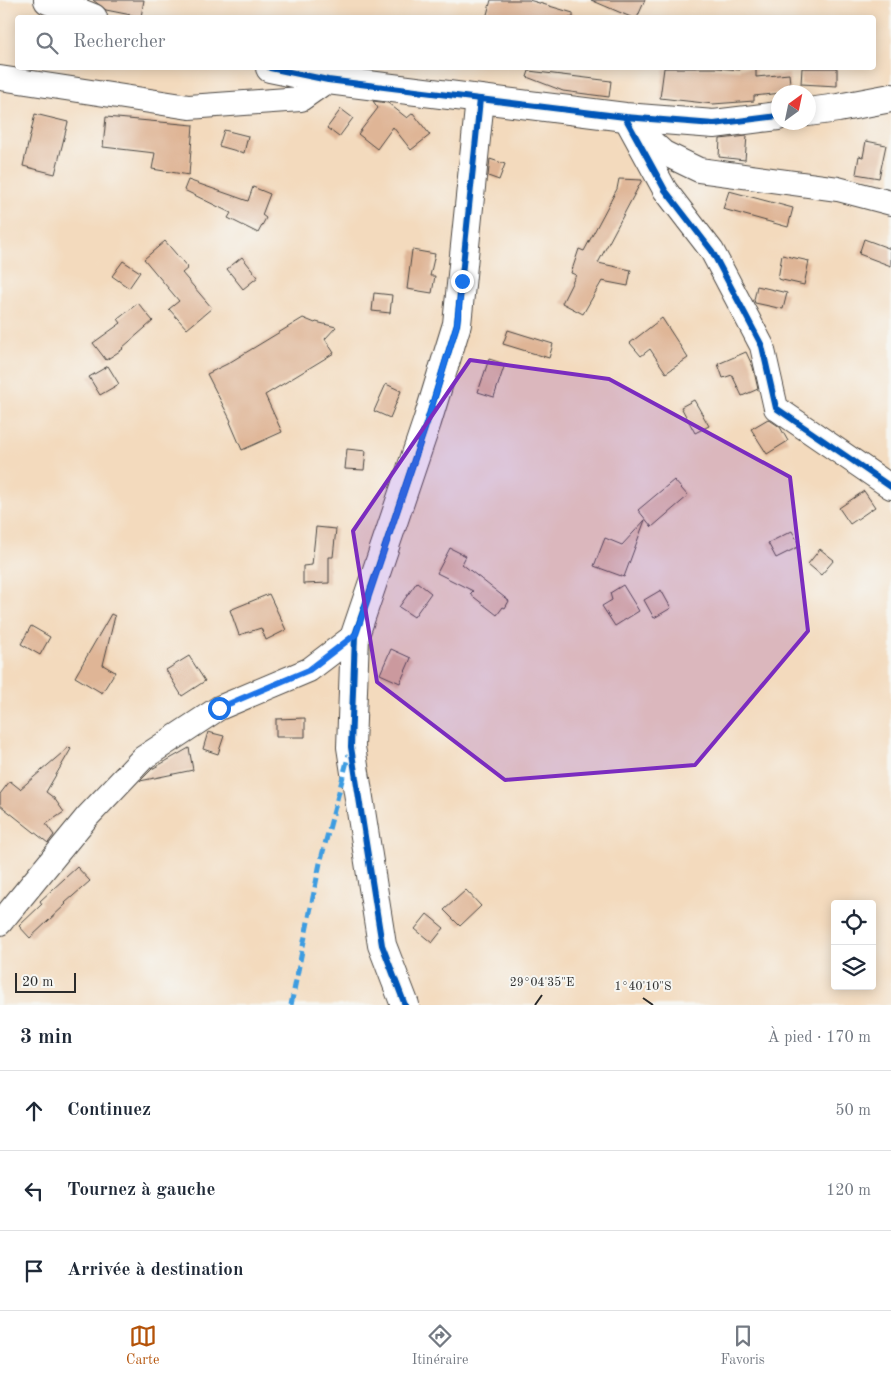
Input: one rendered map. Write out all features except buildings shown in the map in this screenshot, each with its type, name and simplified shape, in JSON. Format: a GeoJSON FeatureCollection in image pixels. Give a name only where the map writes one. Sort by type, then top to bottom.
{"type":"FeatureCollection","features":[{"type":"Feature","properties":{"kind":"street"},"geometry":{"type":"LineString","coordinates":[[48,0],[86,15]]}},
{"type":"Feature","properties":{"kind":"street"},"geometry":{"type":"LineString","coordinates":[[280,70],[328,80],[625,118],[714,124],[771,117]]}},
{"type":"Feature","properties":{"kind":"street"},"geometry":{"type":"LineString","coordinates":[[0,78],[189,107],[300,99],[328,80]]}},
{"type":"Feature","properties":{"kind":"street"},"geometry":{"type":"LineString","coordinates":[[816,111],[891,98]]}},
{"type":"Feature","properties":{"kind":"street"},"geometry":{"type":"LineString","coordinates":[[405,1005],[382,945],[351,748],[356,634],[427,422],[457,324],[480,99]]}},
{"type":"Feature","properties":{"kind":"street"},"geometry":{"type":"LineString","coordinates":[[625,118],[664,153],[699,170],[838,189],[891,203]]}},
{"type":"Feature","properties":{"kind":"street"},"geometry":{"type":"LineString","coordinates":[[625,118],[665,190],[712,251],[762,346],[776,408],[891,487]]}},
{"type":"Feature","properties":{"kind":"street"},"geometry":{"type":"LineString","coordinates":[[0,924],[87,817],[143,758],[219,708],[309,670],[356,634]]}},
{"type":"Feature","properties":{"kind":"highlighted area"},"geometry":{"type":"Polygon","coordinates":[[[470,360],[609,379],[790,477],[808,631],[695,765],[505,780],[377,682],[353,531],[470,360]]]}},
{"type":"Feature","properties":{"kind":"marked path"},"geometry":{"type":"LineString","coordinates":[[291,1005],[320,863],[349,754]]}},
{"type":"Feature","properties":{"kind":"cycle path"},"geometry":{"type":"LineString","coordinates":[[280,70],[328,80],[625,117],[714,124],[771,117]]}},
{"type":"Feature","properties":{"kind":"cycle path"},"geometry":{"type":"LineString","coordinates":[[405,1005],[382,945],[351,747],[355,635],[427,422],[457,324],[480,99]]}},
{"type":"Feature","properties":{"kind":"cycle path"},"geometry":{"type":"LineString","coordinates":[[625,117],[665,190],[712,251],[762,346],[776,408],[891,487]]}},
{"type":"Feature","properties":{"kind":"route"},"geometry":{"type":"LineString","coordinates":[[219,708],[309,670],[356,634],[427,422],[457,324],[462,281]]}}]}
